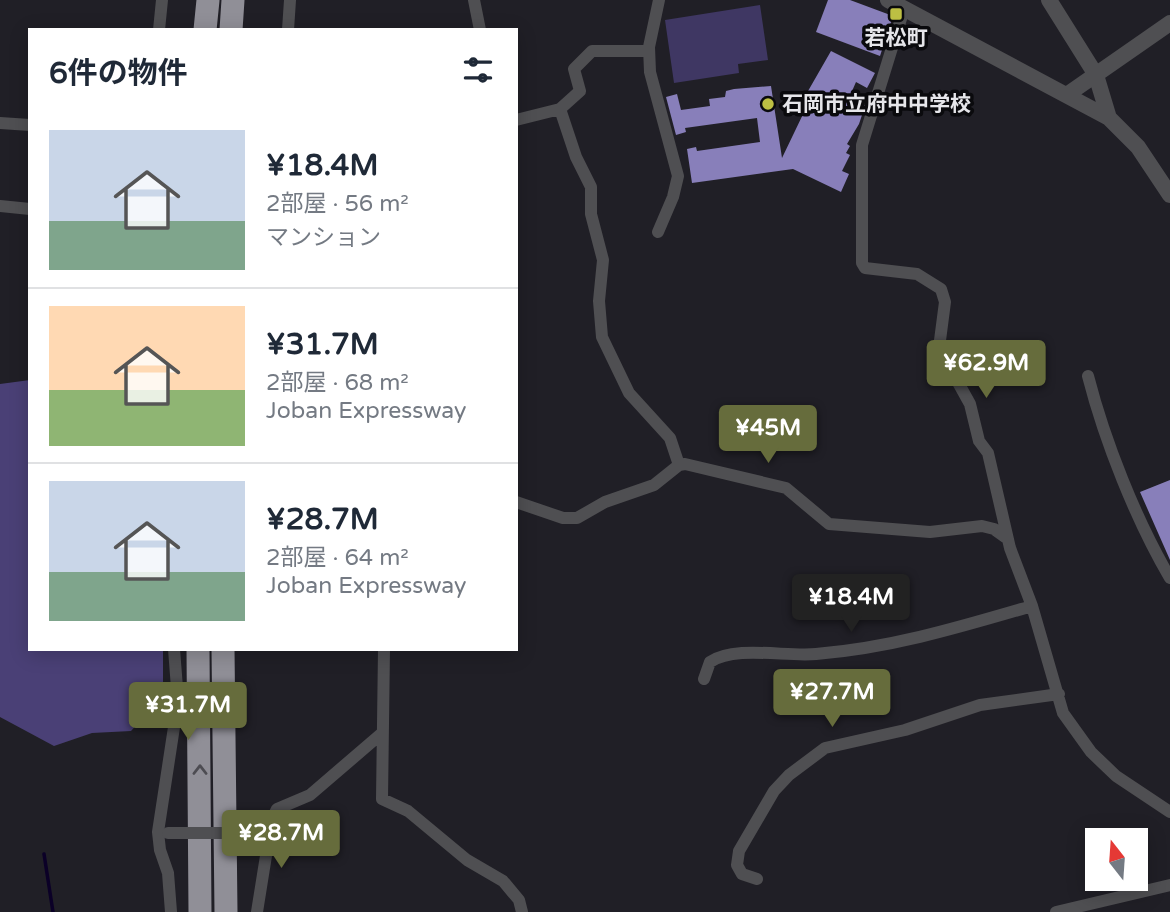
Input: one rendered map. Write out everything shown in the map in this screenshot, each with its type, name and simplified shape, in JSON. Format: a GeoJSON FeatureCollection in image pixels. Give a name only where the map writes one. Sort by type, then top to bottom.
{"type":"FeatureCollection","features":[{"type":"Feature","properties":{"kind":"highway"},"geometry":{"type":"LineString","coordinates":[[205,28],[208,0]]}},
{"type":"Feature","properties":{"kind":"highway"},"geometry":{"type":"LineString","coordinates":[[231,28],[233,0]]}},
{"type":"Feature","properties":{"kind":"highway"},"geometry":{"type":"LineString","coordinates":[[198,651],[200,912]]}},
{"type":"Feature","properties":{"kind":"highway"},"geometry":{"type":"LineString","coordinates":[[223,651],[226,912]]}},
{"type":"Feature","properties":{"kind":"street"},"geometry":{"type":"LineString","coordinates":[[159,28],[162,0]]}},
{"type":"Feature","properties":{"kind":"street"},"geometry":{"type":"LineString","coordinates":[[288,28],[290,0]]}},
{"type":"Feature","properties":{"kind":"street"},"geometry":{"type":"LineString","coordinates":[[474,0],[480,28]]}},
{"type":"Feature","properties":{"kind":"street"},"geometry":{"type":"LineString","coordinates":[[658,232],[674,197],[678,177],[657,104],[649,51],[659,0]]}},
{"type":"Feature","properties":{"kind":"street"},"geometry":{"type":"LineString","coordinates":[[888,0],[1109,118],[1138,147],[1170,195]]}},
{"type":"Feature","properties":{"kind":"street"},"geometry":{"type":"LineString","coordinates":[[1049,0],[1096,75],[1109,118]]}},
{"type":"Feature","properties":{"kind":"street"},"geometry":{"type":"LineString","coordinates":[[904,9],[862,145],[861,256],[865,268],[917,274],[941,289],[945,302],[939,348],[970,404],[979,441],[988,453],[1008,539],[1032,606],[1063,713],[1091,752],[1116,776],[1170,812]]}},
{"type":"Feature","properties":{"kind":"street"},"geometry":{"type":"LineString","coordinates":[[1068,94],[1170,23]]}},
{"type":"Feature","properties":{"kind":"street"},"geometry":{"type":"LineString","coordinates":[[518,120],[560,109],[580,91],[574,69],[592,51],[649,51]]}},
{"type":"Feature","properties":{"kind":"street"},"geometry":{"type":"LineString","coordinates":[[560,109],[576,157],[591,187],[591,214],[603,260],[599,301],[602,337],[629,393],[670,438],[679,465]]}},
{"type":"Feature","properties":{"kind":"street"},"geometry":{"type":"LineString","coordinates":[[0,123],[28,125]]}},
{"type":"Feature","properties":{"kind":"street"},"geometry":{"type":"LineString","coordinates":[[0,206],[28,209]]}},
{"type":"Feature","properties":{"kind":"street"},"geometry":{"type":"LineString","coordinates":[[1088,376],[1128,491],[1147,536],[1170,578]]}},
{"type":"Feature","properties":{"kind":"street"},"geometry":{"type":"LineString","coordinates":[[679,465],[786,488],[829,524],[930,532],[982,526],[994,529],[1008,539]]}},
{"type":"Feature","properties":{"kind":"street"},"geometry":{"type":"LineString","coordinates":[[518,503],[564,518],[577,518],[605,502],[654,485],[679,465]]}},
{"type":"Feature","properties":{"kind":"street"},"geometry":{"type":"LineString","coordinates":[[704,679],[710,662],[726,654],[814,654],[871,648],[923,637],[1032,606]]}},
{"type":"Feature","properties":{"kind":"street"},"geometry":{"type":"LineString","coordinates":[[171,912],[169,873],[160,850],[178,701],[174,651]]}},
{"type":"Feature","properties":{"kind":"street"},"geometry":{"type":"LineString","coordinates":[[384,651],[382,799],[408,811],[467,860],[503,881],[519,900],[522,912]]}},
{"type":"Feature","properties":{"kind":"street"},"geometry":{"type":"LineString","coordinates":[[757,879],[742,874],[737,865],[739,851],[774,791],[789,775],[825,748],[905,730],[980,705],[1059,694]]}},
{"type":"Feature","properties":{"kind":"street"},"geometry":{"type":"LineString","coordinates":[[263,831],[277,809],[310,795],[381,734]]}},
{"type":"Feature","properties":{"kind":"street"},"geometry":{"type":"LineString","coordinates":[[163,833],[263,831],[269,837],[257,912]]}},
{"type":"Feature","properties":{"kind":"street"},"geometry":{"type":"LineString","coordinates":[[1056,912],[1170,885]]}},
{"type":"Feature","properties":{"kind":"shaded area"},"geometry":{"type":"Polygon","coordinates":[[[760,5],[768,60],[738,64],[739,73],[674,83],[665,20],[760,5]]]}},
{"type":"Feature","properties":{"kind":"shaded area"},"geometry":{"type":"Polygon","coordinates":[[[28,380],[28,651],[163,651],[163,696],[131,731],[92,733],[54,746],[0,717],[0,384],[28,380]]]}},
{"type":"Feature","properties":{"kind":"building"},"geometry":{"type":"Polygon","coordinates":[[[828,0],[850,0],[893,16],[880,56],[816,32],[828,0]]]}},
{"type":"Feature","properties":{"kind":"building"},"geometry":{"type":"Polygon","coordinates":[[[831,51],[875,73],[867,88],[856,82],[849,98],[865,106],[859,124],[847,144],[850,146],[846,153],[850,155],[842,171],[849,174],[841,192],[793,169],[692,183],[687,149],[696,147],[697,151],[760,142],[757,118],[685,128],[686,132],[676,135],[666,97],[677,94],[681,110],[710,106],[709,99],[725,97],[726,91],[771,86],[782,158],[806,108],[800,105],[831,51]]]}},
{"type":"Feature","properties":{"kind":"building"},"geometry":{"type":"Polygon","coordinates":[[[1170,480],[1170,560],[1140,492],[1170,480]]]}},
{"type":"Feature","properties":{"kind":"waterway"},"geometry":{"type":"LineString","coordinates":[[44,854],[53,912]]}},
{"type":"Feature","properties":{"kind":"place","name":"若松町"},"geometry":{"type":"Point","coordinates":[896,14]}},
{"type":"Feature","properties":{"kind":"place","name":"石岡市立府中中学校"},"geometry":{"type":"Point","coordinates":[768,104]}}]}
